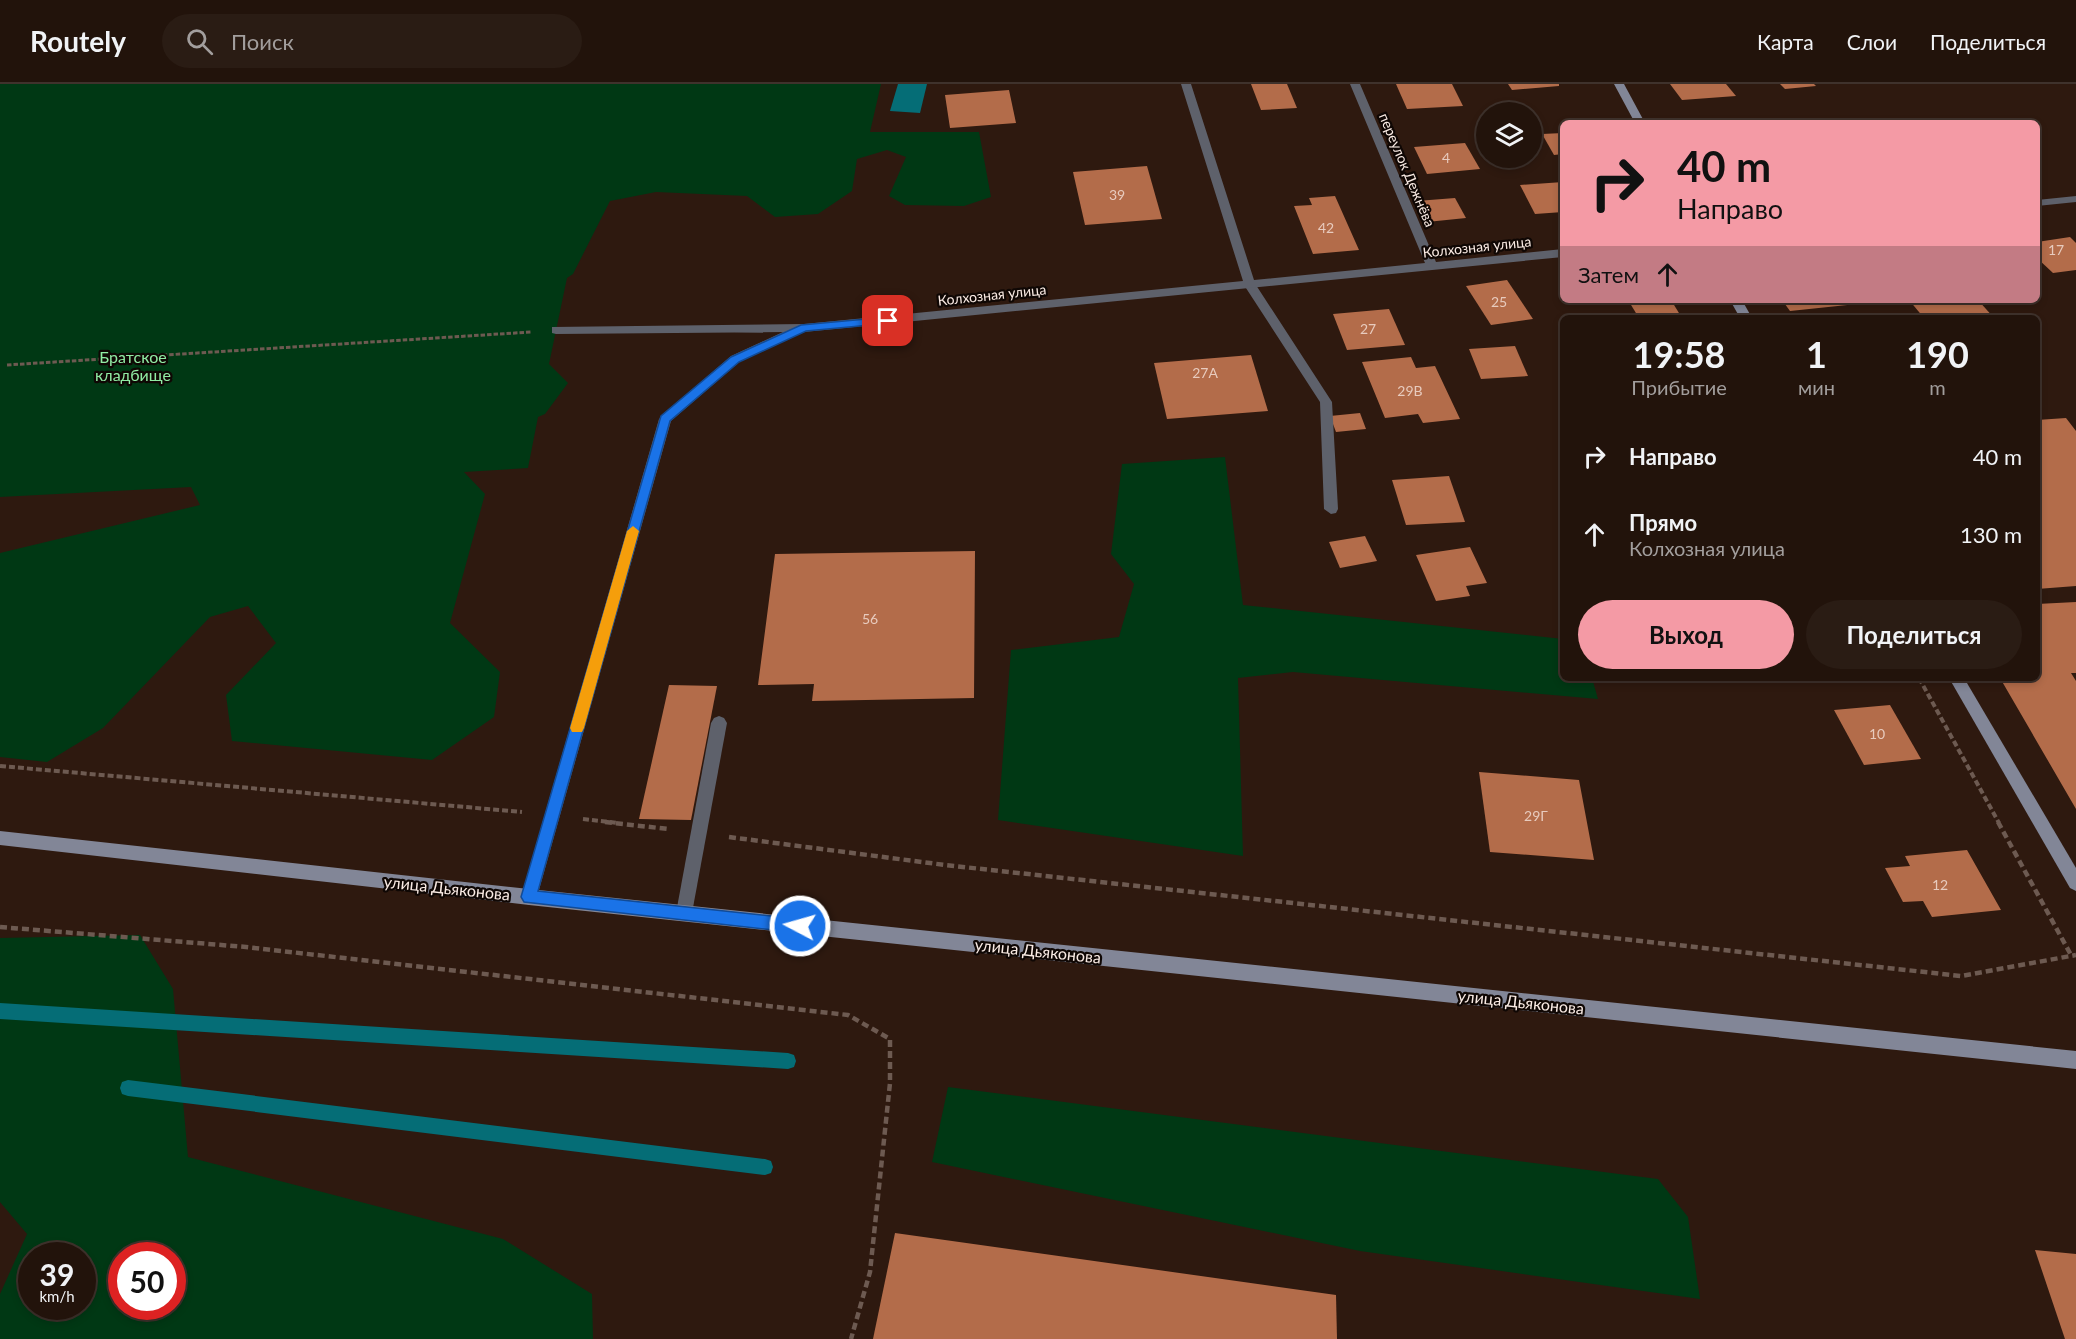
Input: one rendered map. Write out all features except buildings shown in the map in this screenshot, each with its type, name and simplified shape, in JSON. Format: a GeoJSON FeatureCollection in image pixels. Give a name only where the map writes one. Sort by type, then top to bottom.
{"type":"FeatureCollection","features":[{"type":"Feature","properties":{"kind":"main road"},"geometry":{"type":"LineString","coordinates":[[1619,84],[1638,120]]}},
{"type":"Feature","properties":{"kind":"main road"},"geometry":{"type":"LineString","coordinates":[[1958,681],[2076,884]]}},
{"type":"Feature","properties":{"kind":"main road","name":"улица Дьяконова"},"geometry":{"type":"LineString","coordinates":[[0,838],[529,897],[2076,1060]]}},
{"type":"Feature","properties":{"kind":"street"},"geometry":{"type":"LineString","coordinates":[[1186,84],[1250,285],[1326,402],[1331,509]]}},
{"type":"Feature","properties":{"kind":"street","name":"переулок Дежнёва"},"geometry":{"type":"LineString","coordinates":[[1355,84],[1432,267]]}},
{"type":"Feature","properties":{"kind":"street"},"geometry":{"type":"LineString","coordinates":[[2040,203],[2076,200]]}},
{"type":"Feature","properties":{"kind":"street","name":"Колхозная улица"},"geometry":{"type":"LineString","coordinates":[[556,330],[804,328],[1560,253]]}},
{"type":"Feature","properties":{"kind":"street"},"geometry":{"type":"LineString","coordinates":[[529,897],[665,419],[735,359],[804,328]]}},
{"type":"Feature","properties":{"kind":"street"},"geometry":{"type":"LineString","coordinates":[[684,913],[719,723]]}},
{"type":"Feature","properties":{"kind":"path"},"geometry":{"type":"LineString","coordinates":[[7,365],[556,330]]}},
{"type":"Feature","properties":{"kind":"path"},"geometry":{"type":"LineString","coordinates":[[0,766],[552,814],[957,866],[1960,975],[2073,955],[1921,681]]}},
{"type":"Feature","properties":{"kind":"path"},"geometry":{"type":"LineString","coordinates":[[0,927],[246,947],[848,1015],[890,1039],[890,1083],[870,1272],[851,1339]]}},
{"type":"Feature","properties":{"kind":"green space","name":"Братское кладбище"},"geometry":{"type":"Polygon","coordinates":[[[0,84],[881,84],[870,132],[979,132],[991,197],[964,206],[905,205],[889,196],[906,157],[887,150],[857,159],[852,191],[818,214],[775,217],[747,196],[656,192],[610,201],[573,274],[567,278],[549,364],[568,383],[545,414],[538,417],[528,468],[464,472],[485,494],[450,623],[500,672],[494,717],[432,760],[232,741],[226,695],[276,643],[248,606],[210,617],[103,728],[47,762],[0,757],[0,553],[200,505],[191,487],[0,497],[0,84]]]}},
{"type":"Feature","properties":{"kind":"green space"},"geometry":{"type":"Polygon","coordinates":[[[1225,457],[1243,605],[1560,639],[1560,681],[1593,681],[1598,699],[1293,672],[1238,678],[1243,856],[998,820],[1011,650],[1119,637],[1134,584],[1111,554],[1122,464],[1225,457]]]}},
{"type":"Feature","properties":{"kind":"green space"},"geometry":{"type":"Polygon","coordinates":[[[140,935],[173,989],[188,1157],[503,1239],[592,1294],[593,1339],[0,1339],[0,1294],[18,1254],[18,1320],[96,1320],[96,1242],[23,1242],[27,1234],[0,1202],[0,938],[140,935]]]}},
{"type":"Feature","properties":{"kind":"green space"},"geometry":{"type":"Polygon","coordinates":[[[948,1087],[1658,1179],[1688,1217],[1700,1299],[1360,1251],[932,1162],[948,1087]]]}},
{"type":"Feature","properties":{"kind":"water"},"geometry":{"type":"Polygon","coordinates":[[[898,84],[927,84],[920,113],[890,111],[898,84]]]}},
{"type":"Feature","properties":{"kind":"waterway"},"geometry":{"type":"LineString","coordinates":[[0,1011],[788,1061]]}},
{"type":"Feature","properties":{"kind":"waterway"},"geometry":{"type":"LineString","coordinates":[[128,1088],[765,1167]]}},
{"type":"Feature","properties":{"kind":"slow traffic"},"geometry":{"type":"LineString","coordinates":[[577,728],[633,531]]}},
{"type":"Feature","properties":{"kind":"route"},"geometry":{"type":"LineString","coordinates":[[800,926],[529,897],[665,419],[735,359],[804,328],[888,321]]}}]}
